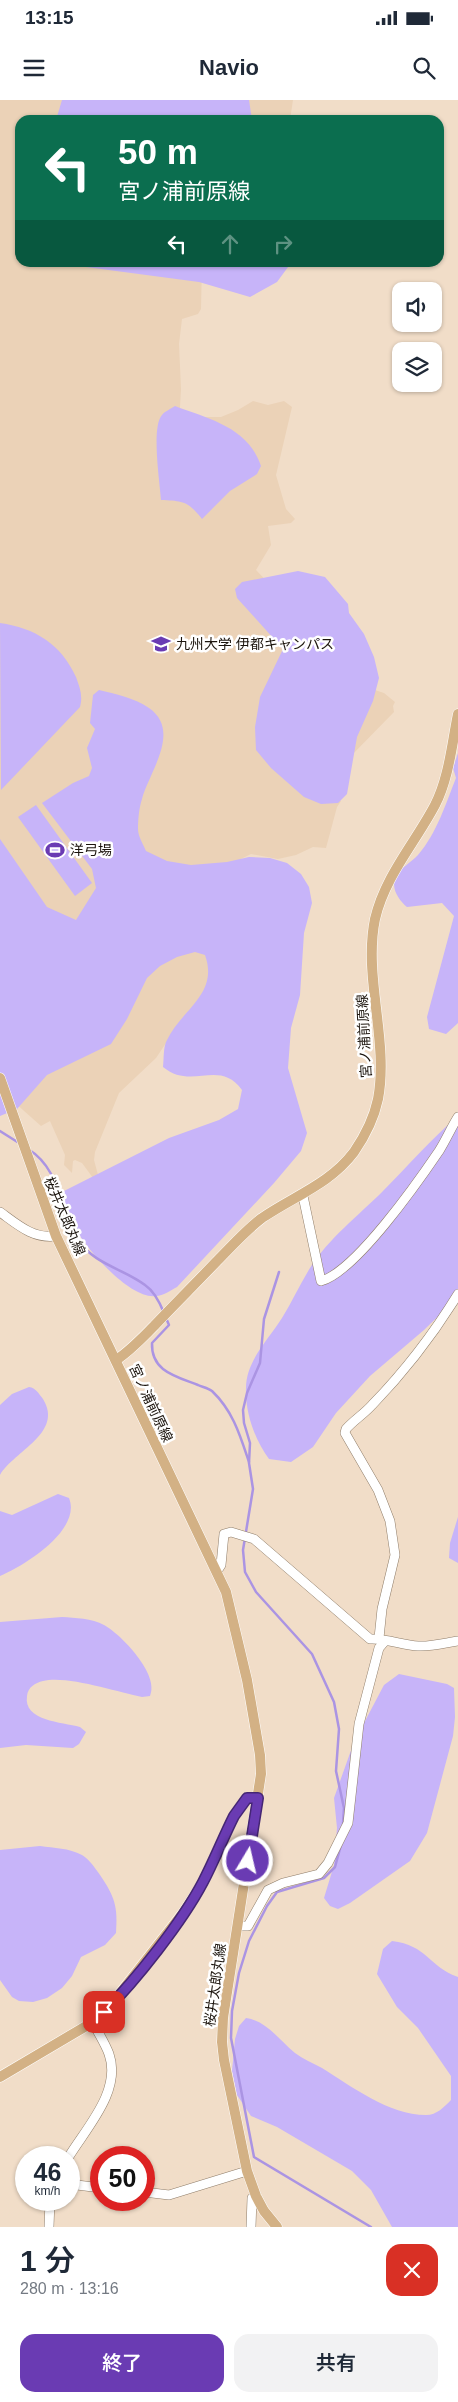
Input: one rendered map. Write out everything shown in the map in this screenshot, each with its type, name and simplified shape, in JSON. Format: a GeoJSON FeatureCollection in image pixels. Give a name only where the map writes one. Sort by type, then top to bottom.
{"type":"FeatureCollection","features":[{"type":"Feature","properties":{"kind":"main road","name":"宮ノ浦前原線"},"geometry":{"type":"LineString","coordinates":[[258,1798],[261,1774],[260,1755],[249,1689],[226,1592],[116,1360],[124,1355],[262,1218],[303,1196],[334,1174],[354,1152],[370,1126],[378,1099],[381,1074],[372,946],[375,921],[381,896],[436,803],[444,779],[458,714]]}},
{"type":"Feature","properties":{"kind":"main road","name":"桜井太郎丸線"},"geometry":{"type":"LineString","coordinates":[[0,1078],[18,1135],[56,1236],[116,1360]]}},
{"type":"Feature","properties":{"kind":"main road"},"geometry":{"type":"LineString","coordinates":[[0,2077],[93,2022],[114,2002],[183,1913],[203,1883],[234,1816],[247,1798],[258,1798]]}},
{"type":"Feature","properties":{"kind":"main road","name":"桜井太郎丸線"},"geometry":{"type":"LineString","coordinates":[[258,1798],[223,2018],[222,2042],[247,2171],[264,2211],[277,2227]]}},
{"type":"Feature","properties":{"kind":"street"},"geometry":{"type":"LineString","coordinates":[[303,1196],[321,1281],[330,1279],[341,1270],[393,1213],[439,1151],[458,1118]]}},
{"type":"Feature","properties":{"kind":"street"},"geometry":{"type":"LineString","coordinates":[[0,1212],[32,1234],[45,1237],[56,1236]]}},
{"type":"Feature","properties":{"kind":"street"},"geometry":{"type":"LineString","coordinates":[[238,1926],[248,1926],[268,1890],[282,1883],[319,1874],[328,1863],[348,1823],[359,1724],[378,1648],[382,1640],[382,1609],[395,1555],[390,1521],[378,1490],[345,1433],[346,1429],[373,1404],[390,1384],[431,1333],[458,1294]]}},
{"type":"Feature","properties":{"kind":"street"},"geometry":{"type":"LineString","coordinates":[[217,1571],[221,1565],[224,1534],[230,1532],[254,1540],[370,1639],[420,1647],[458,1641]]}},
{"type":"Feature","properties":{"kind":"street"},"geometry":{"type":"LineString","coordinates":[[76,2146],[107,2096],[112,2078],[109,2055],[93,2022]]}},
{"type":"Feature","properties":{"kind":"street"},"geometry":{"type":"LineString","coordinates":[[155,2193],[169,2195],[247,2171]]}},
{"type":"Feature","properties":{"kind":"street"},"geometry":{"type":"LineString","coordinates":[[251,2227],[252,2198],[256,2196]]}},
{"type":"Feature","properties":{"kind":"street"},"geometry":{"type":"LineString","coordinates":[[49,2227],[50,2211]]}},
{"type":"Feature","properties":{"kind":"shaded area","name":"九州大学 伊都キャンパス"},"geometry":{"type":"Polygon","coordinates":[[[0,100],[293,100],[291,115],[15,115],[15,267],[202,267],[201,309],[198,314],[182,319],[179,344],[181,389],[179,424],[197,427],[203,417],[221,417],[253,401],[268,405],[284,401],[292,407],[276,475],[286,509],[295,519],[291,523],[268,526],[271,545],[256,570],[369,688],[384,693],[395,702],[393,706],[394,712],[349,758],[336,798],[341,801],[337,807],[326,848],[313,847],[296,855],[278,859],[251,854],[213,873],[247,930],[179,1035],[166,1043],[156,1058],[119,1093],[95,1152],[94,1160],[98,1175],[96,1182],[82,1163],[73,1161],[72,1173],[64,1165],[65,1155],[50,1121],[41,1126],[14,1102],[0,1056],[0,100]]]}},
{"type":"Feature","properties":{"kind":"shaded area"},"geometry":{"type":"Polygon","coordinates":[[[62,100],[249,100],[251,115],[58,115],[62,100]]]}},
{"type":"Feature","properties":{"kind":"shaded area"},"geometry":{"type":"Polygon","coordinates":[[[86,267],[288,267],[277,282],[250,297],[199,282],[86,267]]]}},
{"type":"Feature","properties":{"kind":"shaded area"},"geometry":{"type":"Polygon","coordinates":[[[175,406],[214,420],[237,433],[255,453],[261,466],[257,474],[230,491],[202,519],[189,505],[161,500],[157,431],[162,415],[175,406]]]}},
{"type":"Feature","properties":{"kind":"shaded area"},"geometry":{"type":"Polygon","coordinates":[[[298,571],[325,577],[348,604],[349,613],[364,634],[374,657],[379,678],[373,701],[357,737],[347,794],[338,803],[321,804],[304,797],[271,768],[256,750],[255,727],[260,697],[283,649],[237,598],[235,589],[242,582],[298,571]]]}},
{"type":"Feature","properties":{"kind":"shaded area"},"geometry":{"type":"Polygon","coordinates":[[[0,623],[25,629],[55,647],[70,665],[76,677],[81,699],[80,707],[1,790],[0,623]]]}},
{"type":"Feature","properties":{"kind":"shaded area"},"geometry":{"type":"Polygon","coordinates":[[[99,690],[125,697],[149,708],[158,717],[163,728],[160,752],[146,788],[139,814],[138,832],[146,851],[167,861],[191,865],[227,862],[249,857],[270,858],[287,863],[301,874],[309,887],[312,903],[304,933],[300,995],[291,1028],[288,1068],[307,1133],[301,1151],[274,1183],[177,1287],[159,1296],[144,1295],[131,1288],[104,1265],[81,1237],[66,1213],[64,1208],[64,1191],[169,1138],[219,1120],[238,1109],[242,1090],[233,1081],[224,1076],[184,1076],[174,1074],[163,1067],[164,1050],[167,1040],[203,991],[208,969],[205,955],[195,952],[177,957],[160,966],[147,978],[127,1019],[111,1044],[47,1075],[17,1109],[0,1116],[0,839],[47,907],[76,920],[96,888],[92,869],[42,803],[73,783],[89,776],[92,768],[87,748],[95,729],[90,723],[93,695],[99,690]]]}},
{"type":"Feature","properties":{"kind":"shaded area"},"geometry":{"type":"Polygon","coordinates":[[[458,753],[458,1023],[446,1034],[429,1029],[427,1017],[454,916],[442,903],[407,907],[398,897],[394,880],[398,873],[418,855],[436,828],[456,778],[453,768],[458,753]]]}},
{"type":"Feature","properties":{"kind":"shaded area","name":"洋弓場"},"geometry":{"type":"Polygon","coordinates":[[[36,805],[92,883],[75,896],[18,817],[36,805]]]}},
{"type":"Feature","properties":{"kind":"shaded area"},"geometry":{"type":"Polygon","coordinates":[[[458,1116],[458,1297],[424,1330],[370,1376],[336,1413],[313,1447],[291,1462],[269,1459],[255,1435],[247,1407],[247,1378],[254,1360],[282,1318],[310,1268],[326,1247],[458,1116]]]}},
{"type":"Feature","properties":{"kind":"shaded area"},"geometry":{"type":"Polygon","coordinates":[[[29,1387],[35,1390],[43,1399],[48,1411],[47,1422],[35,1441],[7,1466],[0,1475],[0,1405],[12,1394],[29,1387]]]}},
{"type":"Feature","properties":{"kind":"shaded area"},"geometry":{"type":"Polygon","coordinates":[[[58,1494],[69,1498],[71,1510],[67,1522],[59,1534],[36,1555],[0,1576],[0,1511],[12,1515],[58,1494]]]}},
{"type":"Feature","properties":{"kind":"shaded area"},"geometry":{"type":"Polygon","coordinates":[[[458,1517],[458,1563],[449,1558],[450,1543],[458,1517]]]}},
{"type":"Feature","properties":{"kind":"shaded area"},"geometry":{"type":"Polygon","coordinates":[[[62,1617],[94,1621],[104,1625],[120,1637],[138,1656],[145,1667],[152,1687],[150,1696],[142,1697],[65,1680],[40,1682],[32,1686],[27,1696],[27,1704],[31,1711],[54,1722],[80,1727],[86,1732],[79,1744],[73,1748],[26,1745],[0,1748],[0,1622],[62,1617]]]}},
{"type":"Feature","properties":{"kind":"shaded area"},"geometry":{"type":"Polygon","coordinates":[[[399,1674],[447,1684],[454,1688],[455,1717],[453,1736],[427,1833],[410,1861],[350,1903],[338,1909],[330,1906],[324,1898],[334,1865],[337,1828],[334,1798],[354,1742],[384,1685],[399,1674]]]}},
{"type":"Feature","properties":{"kind":"shaded area"},"geometry":{"type":"Polygon","coordinates":[[[40,1846],[72,1851],[82,1855],[90,1862],[112,1896],[116,1909],[116,1933],[105,1945],[81,1957],[72,1976],[62,1988],[47,1998],[33,2002],[19,2001],[12,1997],[0,1980],[0,1850],[40,1846]]]}},
{"type":"Feature","properties":{"kind":"shaded area"},"geometry":{"type":"Polygon","coordinates":[[[392,1941],[413,1947],[440,1968],[458,1977],[458,2227],[392,2227],[371,2190],[352,2171],[277,2127],[251,2116],[237,2095],[232,2071],[235,2039],[239,2026],[246,2018],[267,2027],[298,2055],[384,2105],[412,2114],[426,2115],[430,2115],[443,2108],[451,2100],[451,2076],[418,2028],[397,2007],[377,1974],[383,1949],[392,1941]]]}},
{"type":"Feature","properties":{"kind":"waterway"},"geometry":{"type":"LineString","coordinates":[[0,1131],[19,1143]]}},
{"type":"Feature","properties":{"kind":"waterway"},"geometry":{"type":"LineString","coordinates":[[28,1149],[39,1157],[54,1179],[73,1229],[85,1249],[101,1261],[137,1279],[151,1290],[164,1313]]}},
{"type":"Feature","properties":{"kind":"waterway"},"geometry":{"type":"LineString","coordinates":[[279,1272],[264,1319],[260,1363],[247,1393],[243,1410],[244,1423],[250,1443],[249,1463],[253,1489],[243,1550],[245,1572],[256,1592],[312,1654],[334,1702],[339,1729],[336,1771],[344,1808],[343,1824]]}},
{"type":"Feature","properties":{"kind":"waterway"},"geometry":{"type":"LineString","coordinates":[[166,1318],[169,1325],[152,1343],[156,1360],[160,1366],[173,1375],[212,1391],[231,1415],[249,1462]]}},
{"type":"Feature","properties":{"kind":"waterway"},"geometry":{"type":"LineString","coordinates":[[341,1845],[335,1867],[324,1878],[277,1892],[267,1906],[249,1941],[239,1973],[232,2011],[231,2038],[254,2157],[371,2227]]}},
{"type":"Feature","properties":{"kind":"place","name":"九州大学 伊都キャンパス"},"geometry":{"type":"Point","coordinates":[161,644]}},
{"type":"Feature","properties":{"kind":"place","name":"洋弓場"},"geometry":{"type":"Point","coordinates":[55,850]}},
{"type":"Feature","properties":{"kind":"route"},"geometry":{"type":"LineString","coordinates":[[104,2012],[152,1955],[203,1883],[234,1816],[247,1798],[258,1798],[248,1861]]}}]}
